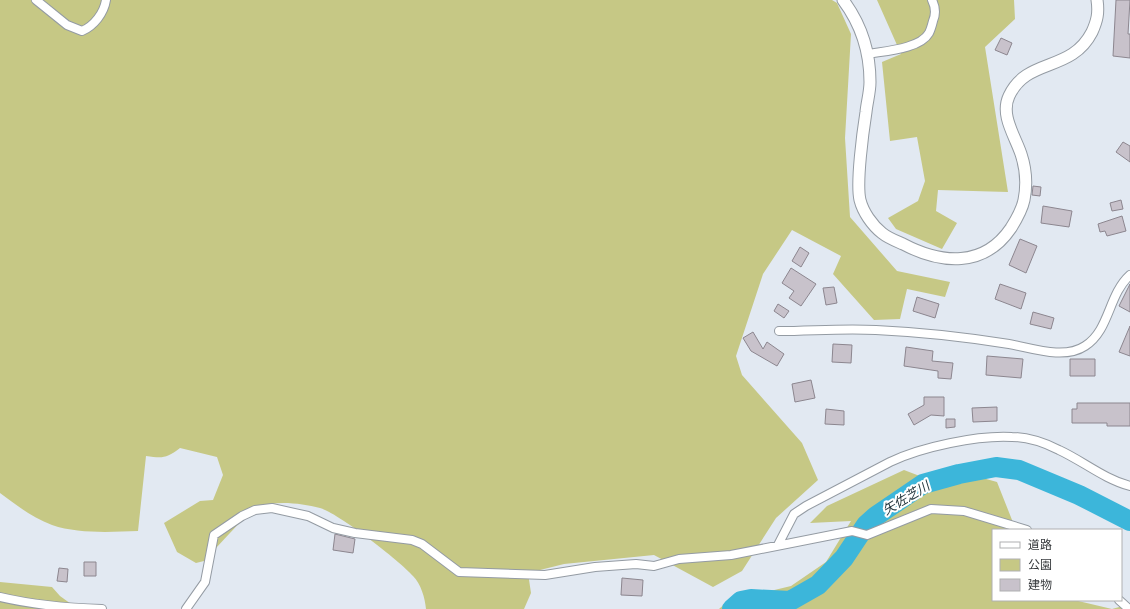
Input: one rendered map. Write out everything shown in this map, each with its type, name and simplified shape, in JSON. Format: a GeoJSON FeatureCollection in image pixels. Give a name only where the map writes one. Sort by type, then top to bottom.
{"type":"FeatureCollection","features":[{"type":"Feature","properties":{"kind":"street"},"geometry":{"type":"LineString","coordinates":[[36,0],[67,25],[82,31],[91,27],[98,19],[106,0]]}},
{"type":"Feature","properties":{"kind":"street"},"geometry":{"type":"LineString","coordinates":[[842,0],[852,12],[862,33],[868,54],[870,83],[864,126],[859,182],[860,200],[868,218],[883,234],[916,251],[942,259],[972,258],[990,249],[1005,236],[1016,221],[1024,202],[1026,180],[1021,154],[1010,130],[1006,114],[1008,97],[1017,82],[1028,73],[1073,55],[1087,41],[1099,13],[1097,0]]}},
{"type":"Feature","properties":{"kind":"street"},"geometry":{"type":"LineString","coordinates":[[868,54],[904,48],[921,40],[928,34],[934,17],[934,5],[932,0]]}},
{"type":"Feature","properties":{"kind":"street"},"geometry":{"type":"LineString","coordinates":[[779,331],[875,330],[955,337],[1054,352],[1071,353],[1086,346],[1097,335],[1104,324],[1115,294],[1130,275]]}},
{"type":"Feature","properties":{"kind":"street"},"geometry":{"type":"LineString","coordinates":[[778,545],[794,514],[806,506],[883,465],[900,457],[945,445],[988,437],[1014,437],[1042,442],[1060,450],[1119,483],[1130,486]]}},
{"type":"Feature","properties":{"kind":"street"},"geometry":{"type":"LineString","coordinates":[[186,609],[205,582],[214,535],[242,516],[255,510],[272,508],[308,516],[333,528],[412,540],[422,544],[459,572],[545,575],[595,567],[636,564],[654,566],[679,559],[731,555],[852,531],[867,535],[931,509],[964,511],[1024,529]]}},
{"type":"Feature","properties":{"kind":"street"},"geometry":{"type":"LineString","coordinates":[[0,597],[29,604],[51,607],[102,609]]}},
{"type":"Feature","properties":{"kind":"street"},"geometry":{"type":"LineString","coordinates":[[1120,601],[1129,609]]}},
{"type":"Feature","properties":{"kind":"green space"},"geometry":{"type":"Polygon","coordinates":[[[0,0],[832,0],[837,3],[851,34],[845,138],[850,217],[897,271],[950,282],[945,297],[907,289],[900,319],[874,320],[833,274],[841,256],[792,230],[763,274],[736,356],[742,375],[802,443],[818,480],[776,518],[742,571],[713,587],[654,555],[564,564],[528,573],[531,593],[524,609],[426,609],[422,591],[416,579],[383,549],[329,512],[313,506],[288,503],[257,507],[204,561],[196,563],[177,552],[164,523],[200,501],[213,500],[223,475],[217,457],[180,448],[164,457],[146,456],[138,531],[106,532],[62,528],[31,515],[0,493],[0,0]]]}},
{"type":"Feature","properties":{"kind":"green space"},"geometry":{"type":"Polygon","coordinates":[[[877,0],[1014,0],[1015,19],[985,47],[1008,192],[938,190],[936,211],[957,223],[942,249],[896,229],[888,218],[918,201],[925,181],[917,137],[890,141],[882,62],[901,54],[877,0]]]}},
{"type":"Feature","properties":{"kind":"green space"},"geometry":{"type":"Polygon","coordinates":[[[904,470],[938,483],[979,477],[997,482],[1016,529],[992,529],[992,601],[1078,601],[1112,609],[719,609],[728,601],[791,586],[826,562],[851,521],[810,523],[827,506],[904,470]]]}},
{"type":"Feature","properties":{"kind":"green space"},"geometry":{"type":"Polygon","coordinates":[[[0,582],[52,587],[60,596],[78,609],[0,609],[0,582]]]}},
{"type":"Feature","properties":{"kind":"green space"},"geometry":{"type":"Polygon","coordinates":[[[1130,604],[1130,609],[1112,609],[1130,604]]]}},
{"type":"Feature","properties":{"kind":"building"},"geometry":{"type":"Polygon","coordinates":[[[1116,0],[1130,0],[1128,34],[1130,34],[1130,58],[1113,56],[1116,0]]]}},
{"type":"Feature","properties":{"kind":"building"},"geometry":{"type":"Polygon","coordinates":[[[1001,38],[1012,43],[1007,55],[995,50],[1001,38]]]}},
{"type":"Feature","properties":{"kind":"building"},"geometry":{"type":"Polygon","coordinates":[[[1123,142],[1130,146],[1130,162],[1116,152],[1123,142]]]}},
{"type":"Feature","properties":{"kind":"building"},"geometry":{"type":"Polygon","coordinates":[[[1033,186],[1041,187],[1040,196],[1032,195],[1033,186]]]}},
{"type":"Feature","properties":{"kind":"building"},"geometry":{"type":"Polygon","coordinates":[[[1121,200],[1123,209],[1112,211],[1110,203],[1121,200]]]}},
{"type":"Feature","properties":{"kind":"building"},"geometry":{"type":"Polygon","coordinates":[[[1043,206],[1072,211],[1069,227],[1041,223],[1043,206]]]}},
{"type":"Feature","properties":{"kind":"building"},"geometry":{"type":"Polygon","coordinates":[[[1122,216],[1126,231],[1107,236],[1105,231],[1100,232],[1098,224],[1122,216]]]}},
{"type":"Feature","properties":{"kind":"building"},"geometry":{"type":"Polygon","coordinates":[[[1020,239],[1037,246],[1026,273],[1009,265],[1020,239]]]}},
{"type":"Feature","properties":{"kind":"building"},"geometry":{"type":"Polygon","coordinates":[[[800,247],[809,253],[801,267],[792,261],[800,247]]]}},
{"type":"Feature","properties":{"kind":"building"},"geometry":{"type":"Polygon","coordinates":[[[791,268],[816,284],[801,306],[789,298],[794,291],[782,283],[791,268]]]}},
{"type":"Feature","properties":{"kind":"building"},"geometry":{"type":"Polygon","coordinates":[[[1000,284],[1026,293],[1021,309],[995,299],[1000,284]]]}},
{"type":"Feature","properties":{"kind":"building"},"geometry":{"type":"Polygon","coordinates":[[[1130,284],[1130,312],[1119,306],[1130,284]]]}},
{"type":"Feature","properties":{"kind":"building"},"geometry":{"type":"Polygon","coordinates":[[[834,287],[837,303],[826,305],[823,288],[834,287]]]}},
{"type":"Feature","properties":{"kind":"building"},"geometry":{"type":"Polygon","coordinates":[[[917,297],[939,304],[935,318],[913,311],[917,297]]]}},
{"type":"Feature","properties":{"kind":"building"},"geometry":{"type":"Polygon","coordinates":[[[778,304],[789,311],[784,318],[774,311],[778,304]]]}},
{"type":"Feature","properties":{"kind":"building"},"geometry":{"type":"Polygon","coordinates":[[[1033,312],[1054,318],[1051,329],[1030,324],[1033,312]]]}},
{"type":"Feature","properties":{"kind":"building"},"geometry":{"type":"Polygon","coordinates":[[[1130,326],[1130,356],[1119,352],[1130,326]]]}},
{"type":"Feature","properties":{"kind":"building"},"geometry":{"type":"Polygon","coordinates":[[[753,332],[763,349],[767,342],[784,354],[777,366],[751,351],[743,338],[753,332]]]}},
{"type":"Feature","properties":{"kind":"building"},"geometry":{"type":"Polygon","coordinates":[[[833,344],[852,345],[851,363],[832,362],[833,344]]]}},
{"type":"Feature","properties":{"kind":"building"},"geometry":{"type":"Polygon","coordinates":[[[906,347],[933,351],[932,361],[953,363],[951,379],[938,378],[938,371],[904,366],[906,347]]]}},
{"type":"Feature","properties":{"kind":"building"},"geometry":{"type":"Polygon","coordinates":[[[987,356],[1023,359],[1021,378],[986,375],[987,356]]]}},
{"type":"Feature","properties":{"kind":"building"},"geometry":{"type":"Polygon","coordinates":[[[1070,359],[1095,359],[1095,376],[1070,376],[1070,359]]]}},
{"type":"Feature","properties":{"kind":"building"},"geometry":{"type":"Polygon","coordinates":[[[811,380],[815,398],[795,402],[792,384],[811,380]]]}},
{"type":"Feature","properties":{"kind":"building"},"geometry":{"type":"Polygon","coordinates":[[[924,397],[944,397],[944,416],[931,415],[914,425],[908,414],[924,405],[924,397]]]}},
{"type":"Feature","properties":{"kind":"building"},"geometry":{"type":"Polygon","coordinates":[[[1077,403],[1130,403],[1130,426],[1107,426],[1107,423],[1072,423],[1072,409],[1077,409],[1077,403]]]}},
{"type":"Feature","properties":{"kind":"building"},"geometry":{"type":"Polygon","coordinates":[[[997,407],[997,421],[973,422],[972,408],[997,407]]]}},
{"type":"Feature","properties":{"kind":"building"},"geometry":{"type":"Polygon","coordinates":[[[826,409],[844,411],[844,425],[825,424],[826,409]]]}},
{"type":"Feature","properties":{"kind":"building"},"geometry":{"type":"Polygon","coordinates":[[[946,419],[955,419],[955,427],[946,428],[946,419]]]}},
{"type":"Feature","properties":{"kind":"building"},"geometry":{"type":"Polygon","coordinates":[[[335,534],[355,539],[353,553],[333,550],[335,534]]]}},
{"type":"Feature","properties":{"kind":"building"},"geometry":{"type":"Polygon","coordinates":[[[84,562],[96,562],[96,576],[84,576],[84,562]]]}},
{"type":"Feature","properties":{"kind":"building"},"geometry":{"type":"Polygon","coordinates":[[[59,568],[68,569],[67,582],[57,581],[59,568]]]}},
{"type":"Feature","properties":{"kind":"building"},"geometry":{"type":"Polygon","coordinates":[[[622,578],[643,580],[642,596],[621,595],[622,578]]]}},
{"type":"Feature","properties":{"kind":"waterway","name":"矢佐芝川"},"geometry":{"type":"LineString","coordinates":[[732,609],[741,601],[751,599],[790,601],[818,585],[844,558],[866,525],[876,516],[923,484],[959,474],[996,467],[1019,470],[1079,495],[1130,521]]}}]}
